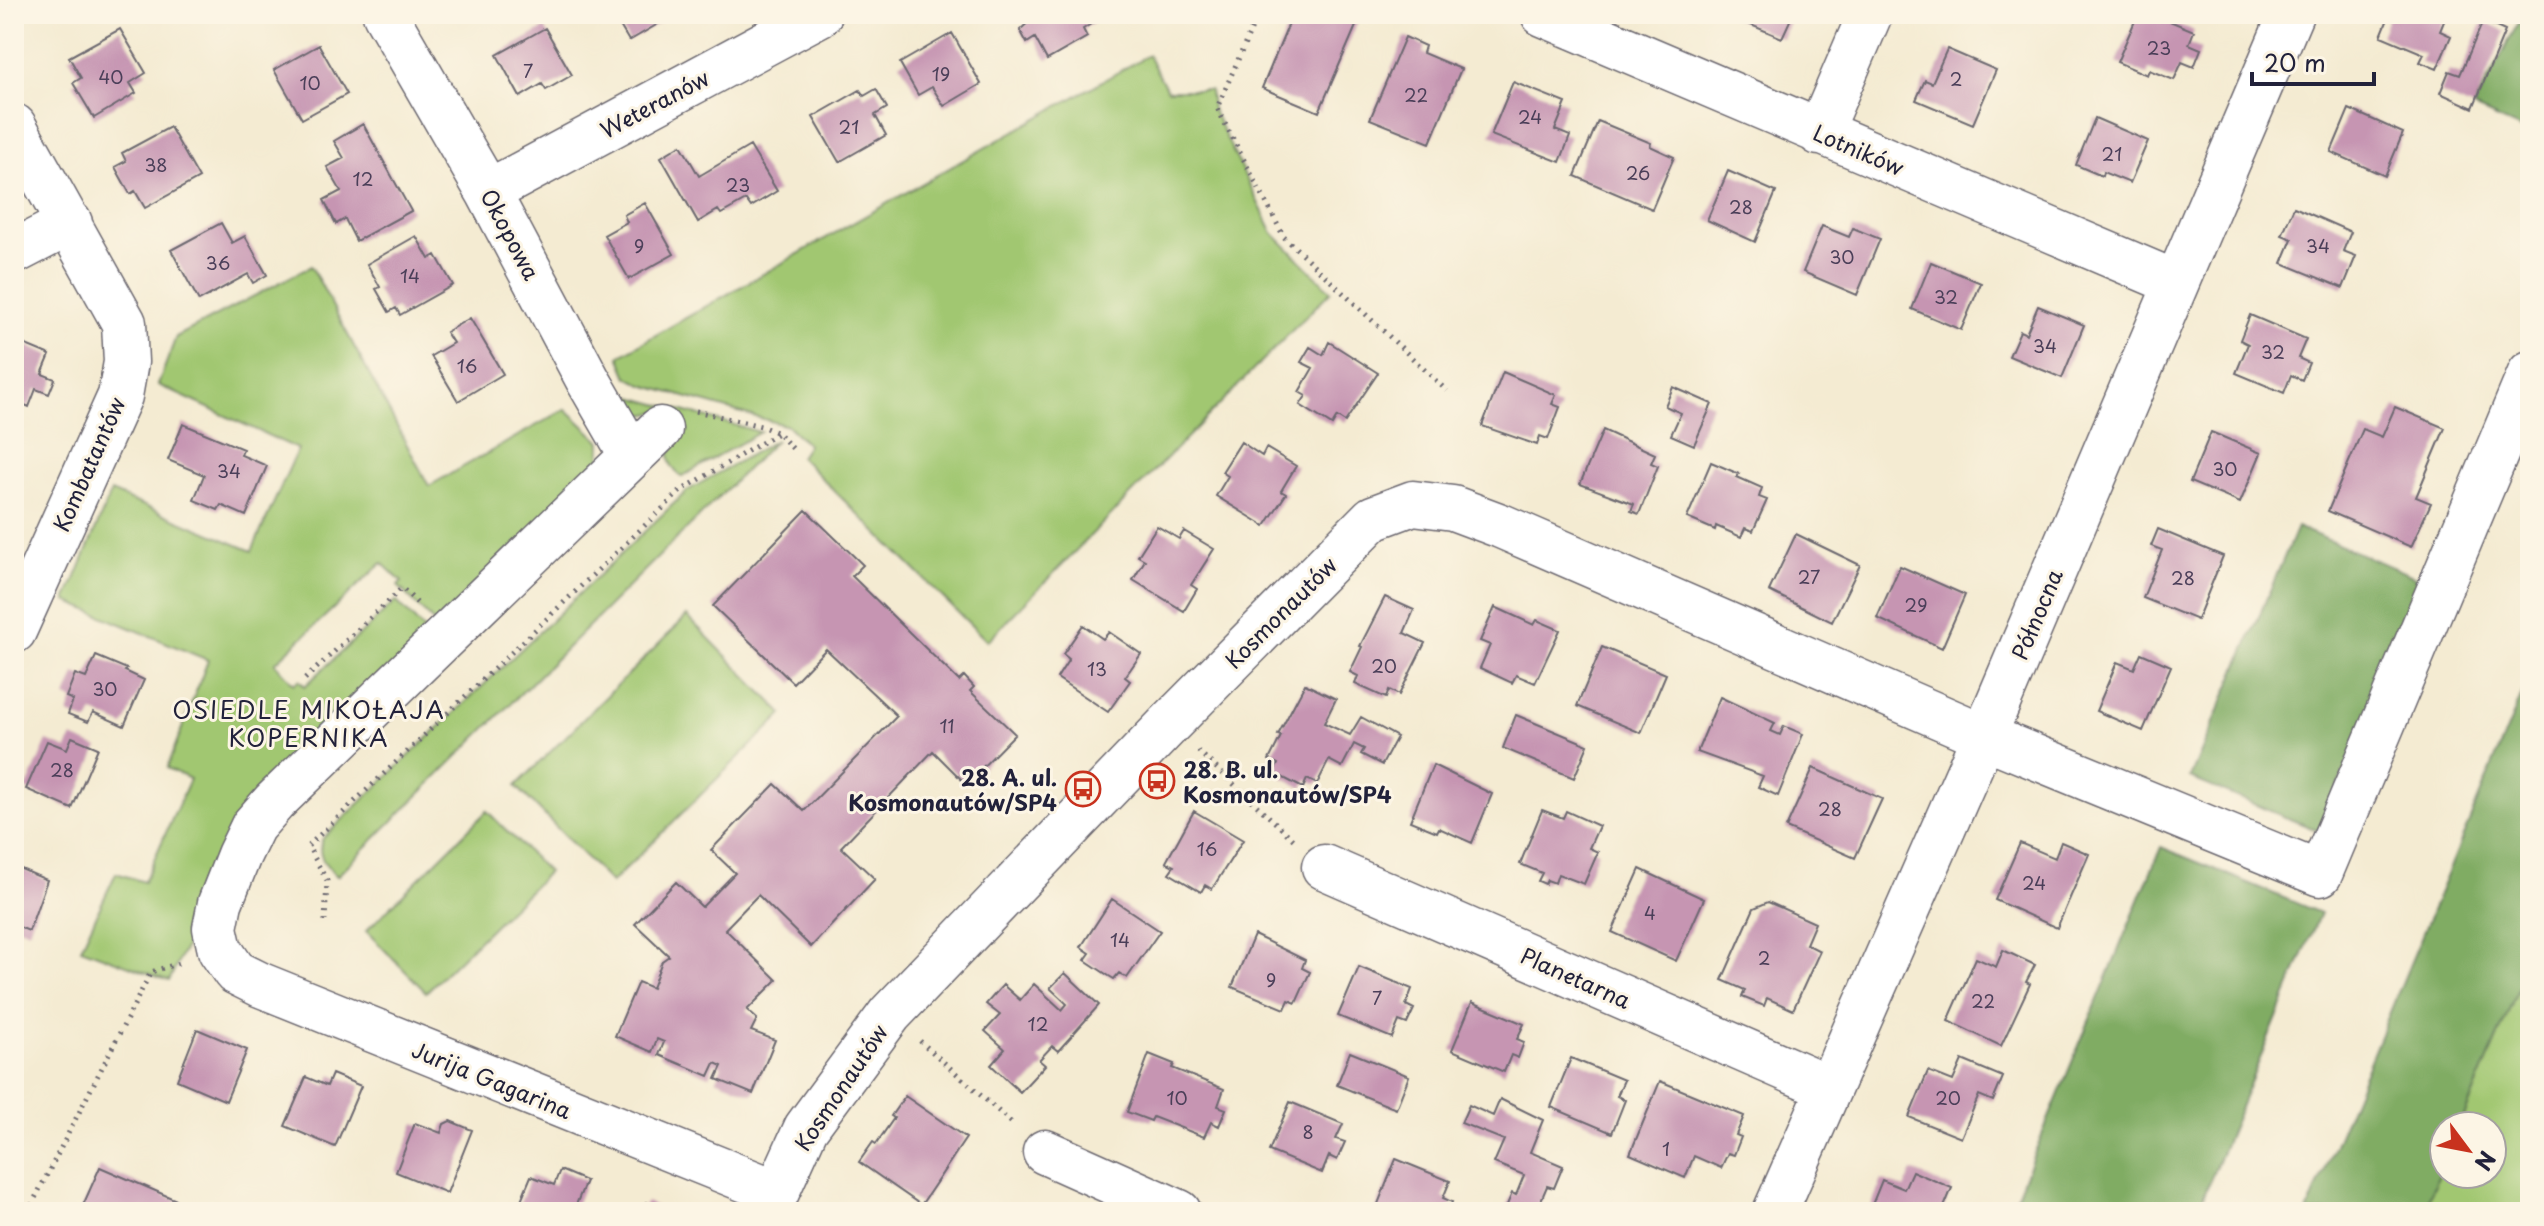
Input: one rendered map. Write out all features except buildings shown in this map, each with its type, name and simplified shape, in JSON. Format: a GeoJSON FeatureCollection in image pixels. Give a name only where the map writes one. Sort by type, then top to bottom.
{"type":"FeatureCollection","features":[{"type":"Feature","properties":{"kind":"street","name":"Okopowa"},"geometry":{"type":"LineString","coordinates":[[385,14],[488,192],[588,380],[646,442],[449,635]]}},
{"type":"Feature","properties":{"kind":"street","name":"Weteranów"},"geometry":{"type":"LineString","coordinates":[[488,192],[820,14]]}},
{"type":"Feature","properties":{"kind":"street","name":"Lotników"},"geometry":{"type":"LineString","coordinates":[[1543,14],[2176,283]]}},
{"type":"Feature","properties":{"kind":"street"},"geometry":{"type":"LineString","coordinates":[[1819,133],[1870,14]]}},
{"type":"Feature","properties":{"kind":"street","name":"Północna"},"geometry":{"type":"LineString","coordinates":[[1775,1212],[1984,736],[2291,14]]}},
{"type":"Feature","properties":{"kind":"street","name":"Kombatantów"},"geometry":{"type":"LineString","coordinates":[[14,126],[124,323],[126,362],[120,396],[14,631]]}},
{"type":"Feature","properties":{"kind":"street"},"geometry":{"type":"LineString","coordinates":[[14,252],[70,223]]}},
{"type":"Feature","properties":{"kind":"street","name":"Kosmonautów"},"geometry":{"type":"LineString","coordinates":[[772,1202],[806,1128],[890,1014],[1169,724],[1373,518],[1413,503],[1453,508],[1501,526],[1984,736],[2320,874],[2530,373]]}},
{"type":"Feature","properties":{"kind":"street"},"geometry":{"type":"LineString","coordinates":[[220,950],[215,928],[220,903],[253,826],[274,802],[449,635]]}},
{"type":"Feature","properties":{"kind":"street","name":"Planetarna"},"geometry":{"type":"LineString","coordinates":[[1324,867],[1828,1087]]}},
{"type":"Feature","properties":{"kind":"street","name":"Jurija Gagarina"},"geometry":{"type":"LineString","coordinates":[[220,950],[235,972],[261,985],[772,1202]]}},
{"type":"Feature","properties":{"kind":"street"},"geometry":{"type":"LineString","coordinates":[[1045,1152],[1179,1212]]}},
{"type":"Feature","properties":{"kind":"path"},"geometry":{"type":"LineString","coordinates":[[1258,14],[1217,108],[1284,237],[1447,391]]}},
{"type":"Feature","properties":{"kind":"path"},"geometry":{"type":"LineString","coordinates":[[325,921],[327,881],[308,846],[682,490],[778,433]]}},
{"type":"Feature","properties":{"kind":"path"},"geometry":{"type":"LineString","coordinates":[[305,679],[402,588],[449,635]]}},
{"type":"Feature","properties":{"kind":"path"},"geometry":{"type":"LineString","coordinates":[[1169,724],[1324,867]]}},
{"type":"Feature","properties":{"kind":"path"},"geometry":{"type":"LineString","coordinates":[[28,1212],[151,972],[220,950]]}},
{"type":"Feature","properties":{"kind":"path"},"geometry":{"type":"LineString","coordinates":[[890,1014],[1045,1152]]}},
{"type":"Feature","properties":{"kind":"green space"},"geometry":{"type":"Polygon","coordinates":[[[2523,14],[2530,14],[2530,133],[2473,108],[2523,14]]]}},
{"type":"Feature","properties":{"kind":"green space"},"geometry":{"type":"Polygon","coordinates":[[[1148,55],[1167,90],[1210,90],[1212,109],[1273,233],[1331,291],[987,641],[800,457],[808,445],[788,426],[643,385],[628,377],[619,356],[1148,55]]]}},
{"type":"Feature","properties":{"kind":"green space"},"geometry":{"type":"Polygon","coordinates":[[[311,266],[429,486],[566,409],[601,442],[600,464],[436,625],[398,586],[402,582],[382,563],[275,663],[294,684],[299,680],[305,686],[396,601],[428,634],[195,927],[169,981],[81,948],[116,873],[144,882],[190,779],[167,768],[208,660],[66,601],[111,492],[252,551],[298,449],[158,385],[176,337],[311,266]]]}},
{"type":"Feature","properties":{"kind":"green space"},"geometry":{"type":"Polygon","coordinates":[[[617,393],[760,432],[681,477],[669,458],[672,448],[687,431],[666,409],[642,415],[632,412],[617,393]]]}},
{"type":"Feature","properties":{"kind":"green space"},"geometry":{"type":"Polygon","coordinates":[[[776,440],[337,876],[329,868],[320,850],[323,838],[687,491],[776,440]]]}},
{"type":"Feature","properties":{"kind":"green space"},"geometry":{"type":"Polygon","coordinates":[[[2297,527],[2425,581],[2319,831],[2190,778],[2297,527]]]}},
{"type":"Feature","properties":{"kind":"green space"},"geometry":{"type":"Polygon","coordinates":[[[687,616],[783,714],[611,883],[516,786],[687,616]]]}},
{"type":"Feature","properties":{"kind":"green space"},"geometry":{"type":"Polygon","coordinates":[[[2530,675],[2530,960],[2467,1110],[2428,1110],[2428,1190],[2432,1190],[2423,1212],[2307,1212],[2530,675]]]}},
{"type":"Feature","properties":{"kind":"green space"},"geometry":{"type":"Polygon","coordinates":[[[487,811],[548,872],[426,992],[366,931],[487,811]]]}},
{"type":"Feature","properties":{"kind":"green space"},"geometry":{"type":"Polygon","coordinates":[[[2161,847],[2320,913],[2197,1212],[2010,1212],[2161,847]]]}},
{"type":"Feature","properties":{"kind":"green space"},"geometry":{"type":"Polygon","coordinates":[[[2530,960],[2530,1212],[2423,1212],[2432,1190],[2508,1190],[2508,1110],[2467,1110],[2530,960]]]}},
{"type":"Feature","properties":{"kind":"place","name":"28. B. ul. Kosmonautów/SP4"},"geometry":{"type":"Point","coordinates":[1157,781]}},
{"type":"Feature","properties":{"kind":"place","name":"28. A. ul. Kosmonautów/SP4"},"geometry":{"type":"Point","coordinates":[1083,789]}},
{"type":"Feature","properties":{"kind":"district","name":"OSIEDLE MIKOŁAJA KOPERNIKA"},"geometry":{"type":"Point","coordinates":[309,723]}}]}
